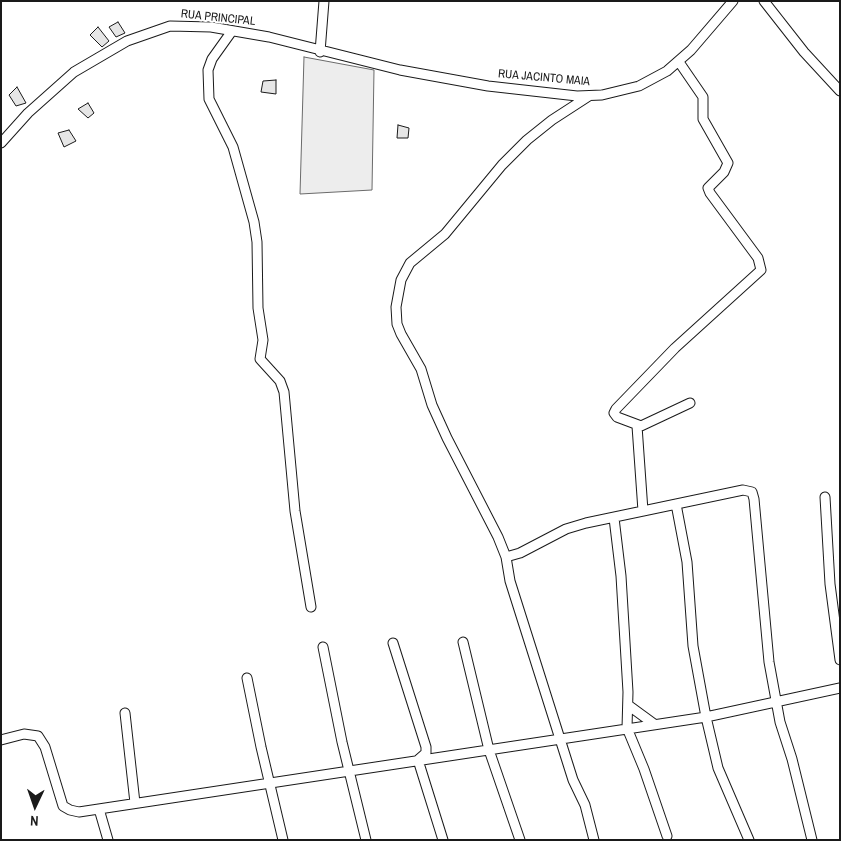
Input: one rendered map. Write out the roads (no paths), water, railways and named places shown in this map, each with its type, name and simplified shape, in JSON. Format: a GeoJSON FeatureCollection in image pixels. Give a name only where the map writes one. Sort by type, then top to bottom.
{"type":"FeatureCollection","features":[{"type":"Feature","properties":{"kind":"street"},"geometry":{"type":"LineString","coordinates":[[320,52],[324,1]]}},
{"type":"Feature","properties":{"kind":"street","name":"RUA JACINTO MAIA"},"geometry":{"type":"LineString","coordinates":[[320,52],[400,70],[480,84],[589,96],[614,94],[639,86],[658,77],[679,62],[733,1]]}},
{"type":"Feature","properties":{"kind":"street"},"geometry":{"type":"LineString","coordinates":[[764,1],[804,52],[840,91]]}},
{"type":"Feature","properties":{"kind":"street","name":"RUA PRINCIPAL"},"geometry":{"type":"LineString","coordinates":[[1,143],[58,84],[115,48],[143,34],[170,26],[198,26],[269,37],[320,52]]}},
{"type":"Feature","properties":{"kind":"street"},"geometry":{"type":"LineString","coordinates":[[232,31],[212,59],[208,70],[208,99],[232,147],[254,222],[257,242],[258,308],[263,340],[260,359],[280,381],[284,392],[295,511],[310,607]]}},
{"type":"Feature","properties":{"kind":"street"},"geometry":{"type":"LineString","coordinates":[[679,62],[703,97],[703,119],[728,163],[724,172],[708,188],[710,193],[762,266],[757,276],[675,348],[616,409],[614,414],[617,418],[637,426],[644,425],[690,403]]}},
{"type":"Feature","properties":{"kind":"street"},"geometry":{"type":"LineString","coordinates":[[589,96],[552,120],[502,165],[445,234],[410,263],[405,270],[398,291],[397,324],[421,369],[432,405],[447,438],[498,537],[506,558],[510,582],[573,780],[585,805],[594,840]]}},
{"type":"Feature","properties":{"kind":"street"},"geometry":{"type":"LineString","coordinates":[[637,426],[643,511]]}},
{"type":"Feature","properties":{"kind":"street"},"geometry":{"type":"LineString","coordinates":[[506,558],[520,553],[566,529],[743,490],[752,492],[767,643],[776,701],[812,840]]}},
{"type":"Feature","properties":{"kind":"street"},"geometry":{"type":"LineString","coordinates":[[824,497],[830,584],[840,660]]}},
{"type":"Feature","properties":{"kind":"street"},"geometry":{"type":"LineString","coordinates":[[676,504],[687,562],[693,646],[706,717],[718,768],[749,840]]}},
{"type":"Feature","properties":{"kind":"street"},"geometry":{"type":"LineString","coordinates":[[614,518],[621,576],[628,705],[627,728],[667,836]]}},
{"type":"Feature","properties":{"kind":"street"},"geometry":{"type":"LineString","coordinates":[[463,642],[490,750],[520,840]]}},
{"type":"Feature","properties":{"kind":"street"},"geometry":{"type":"LineString","coordinates":[[393,643],[426,747],[426,753],[418,760]]}},
{"type":"Feature","properties":{"kind":"street"},"geometry":{"type":"LineString","coordinates":[[323,646],[366,840]]}},
{"type":"Feature","properties":{"kind":"street"},"geometry":{"type":"LineString","coordinates":[[247,678],[260,747],[283,840]]}},
{"type":"Feature","properties":{"kind":"street"},"geometry":{"type":"LineString","coordinates":[[1,740],[24,734],[38,736],[45,747],[63,806],[79,812],[706,717],[840,688]]}},
{"type":"Feature","properties":{"kind":"street"},"geometry":{"type":"LineString","coordinates":[[628,705],[632,710],[654,724]]}},
{"type":"Feature","properties":{"kind":"street"},"geometry":{"type":"LineString","coordinates":[[125,713],[135,802]]}},
{"type":"Feature","properties":{"kind":"street"},"geometry":{"type":"LineString","coordinates":[[418,760],[443,840]]}},
{"type":"Feature","properties":{"kind":"street"},"geometry":{"type":"LineString","coordinates":[[99,809],[108,840]]}}]}
